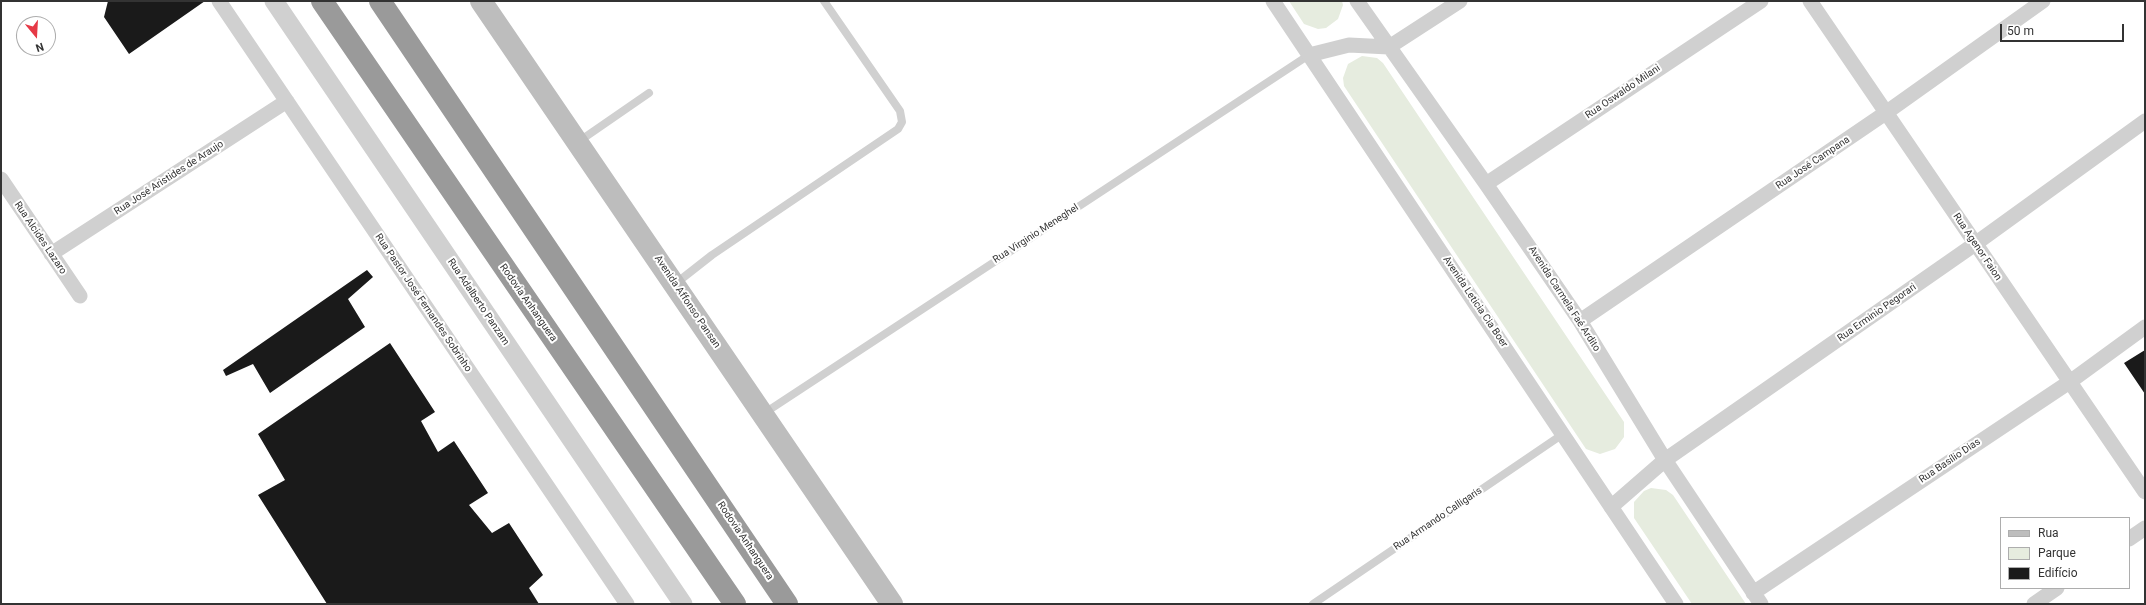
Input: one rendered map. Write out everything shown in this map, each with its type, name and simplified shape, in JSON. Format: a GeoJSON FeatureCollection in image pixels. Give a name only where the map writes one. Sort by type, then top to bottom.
{"type":"FeatureCollection","features":[{"type":"Feature","properties":{"kind":"highway","name":"Rodovia Anhanguera"},"geometry":{"type":"LineString","coordinates":[[322,1],[735,604]]}},
{"type":"Feature","properties":{"kind":"highway","name":"Rodovia Anhanguera"},"geometry":{"type":"LineString","coordinates":[[380,1],[787,604]]}},
{"type":"Feature","properties":{"kind":"main road","name":"Avenida Affonso Pansan"},"geometry":{"type":"LineString","coordinates":[[483,2],[892,604]]}},
{"type":"Feature","properties":{"kind":"street","name":"Rua Pastor José Fernandes Sobrinho"},"geometry":{"type":"LineString","coordinates":[[219,1],[627,604]]}},
{"type":"Feature","properties":{"kind":"street","name":"Rua Adalberto Panzam"},"geometry":{"type":"LineString","coordinates":[[274,1],[683,604]]}},
{"type":"Feature","properties":{"kind":"street","name":"Avenida Leticia Cia Boer"},"geometry":{"type":"LineString","coordinates":[[1274,1],[1676,604]]}},
{"type":"Feature","properties":{"kind":"street","name":"Avenida Carmela Faé Ardito"},"geometry":{"type":"LineString","coordinates":[[1357,1],[1486,184],[1580,321],[1665,460],[1757,598]]}},
{"type":"Feature","properties":{"kind":"street"},"geometry":{"type":"LineString","coordinates":[[1309,55],[1349,45],[1389,48],[1460,1]]}},
{"type":"Feature","properties":{"kind":"street","name":"Rua Oswaldo Milani"},"geometry":{"type":"LineString","coordinates":[[1486,184],[1761,1]]}},
{"type":"Feature","properties":{"kind":"street","name":"Rua Agenor Faion"},"geometry":{"type":"LineString","coordinates":[[1810,1],[1887,112],[1975,244],[2071,381],[2145,492]]}},
{"type":"Feature","properties":{"kind":"street","name":"Rua José Campana"},"geometry":{"type":"LineString","coordinates":[[1580,321],[1887,112],[2043,1]]}},
{"type":"Feature","properties":{"kind":"street","name":"Rua José Aristides de Araujo"},"geometry":{"type":"LineString","coordinates":[[51,254],[287,101]]}},
{"type":"Feature","properties":{"kind":"street","name":"Rua Erminio Pegorari"},"geometry":{"type":"LineString","coordinates":[[1611,507],[1665,460],[1975,244],[2145,121]]}},
{"type":"Feature","properties":{"kind":"street","name":"Rua Alcides Lazaro"},"geometry":{"type":"LineString","coordinates":[[1,179],[80,296]]}},
{"type":"Feature","properties":{"kind":"street","name":"Rua Basílio Dias"},"geometry":{"type":"LineString","coordinates":[[1757,598],[2071,381],[2145,327]]}},
{"type":"Feature","properties":{"kind":"street"},"geometry":{"type":"LineString","coordinates":[[2130,538],[2145,528]]}},
{"type":"Feature","properties":{"kind":"street"},"geometry":{"type":"LineString","coordinates":[[2034,604],[2056,589]]}},
{"type":"Feature","properties":{"kind":"lane"},"geometry":{"type":"LineString","coordinates":[[674,285],[712,255],[898,129],[902,122],[900,111],[824,1]]}},
{"type":"Feature","properties":{"kind":"lane","name":"Rua Virginio Meneghel"},"geometry":{"type":"LineString","coordinates":[[763,414],[1309,55]]}},
{"type":"Feature","properties":{"kind":"lane"},"geometry":{"type":"LineString","coordinates":[[578,142],[649,93]]}},
{"type":"Feature","properties":{"kind":"lane","name":"Rua Armando Calligaris"},"geometry":{"type":"LineString","coordinates":[[1313,604],[1563,434]]}},
{"type":"Feature","properties":{"kind":"green space"},"geometry":{"type":"Polygon","coordinates":[[[1289,1],[1342,1],[1343,5],[1338,19],[1326,28],[1318,29],[1304,24],[1289,1]]]}},
{"type":"Feature","properties":{"kind":"green space"},"geometry":{"type":"Polygon","coordinates":[[[1362,56],[1377,58],[1383,63],[1624,422],[1624,437],[1615,449],[1600,454],[1586,449],[1344,86],[1343,78],[1348,64],[1362,56]]]}},
{"type":"Feature","properties":{"kind":"green space"},"geometry":{"type":"Polygon","coordinates":[[[1651,488],[1666,490],[1673,495],[1746,604],[1692,604],[1634,518],[1634,502],[1644,491],[1651,488]]]}},
{"type":"Feature","properties":{"kind":"building"},"geometry":{"type":"Polygon","coordinates":[[[108,1],[205,1],[129,54],[104,17],[108,1]]]}},
{"type":"Feature","properties":{"kind":"building"},"geometry":{"type":"Polygon","coordinates":[[[367,270],[373,277],[348,299],[365,327],[270,393],[253,364],[226,376],[223,370],[367,270]]]}},
{"type":"Feature","properties":{"kind":"building"},"geometry":{"type":"Polygon","coordinates":[[[390,343],[435,412],[421,421],[438,452],[454,441],[488,493],[469,505],[492,533],[509,523],[543,575],[529,588],[539,604],[327,604],[258,495],[285,480],[258,434],[390,343]]]}},
{"type":"Feature","properties":{"kind":"building"},"geometry":{"type":"Polygon","coordinates":[[[2145,350],[2145,394],[2124,363],[2145,350]]]}}]}
